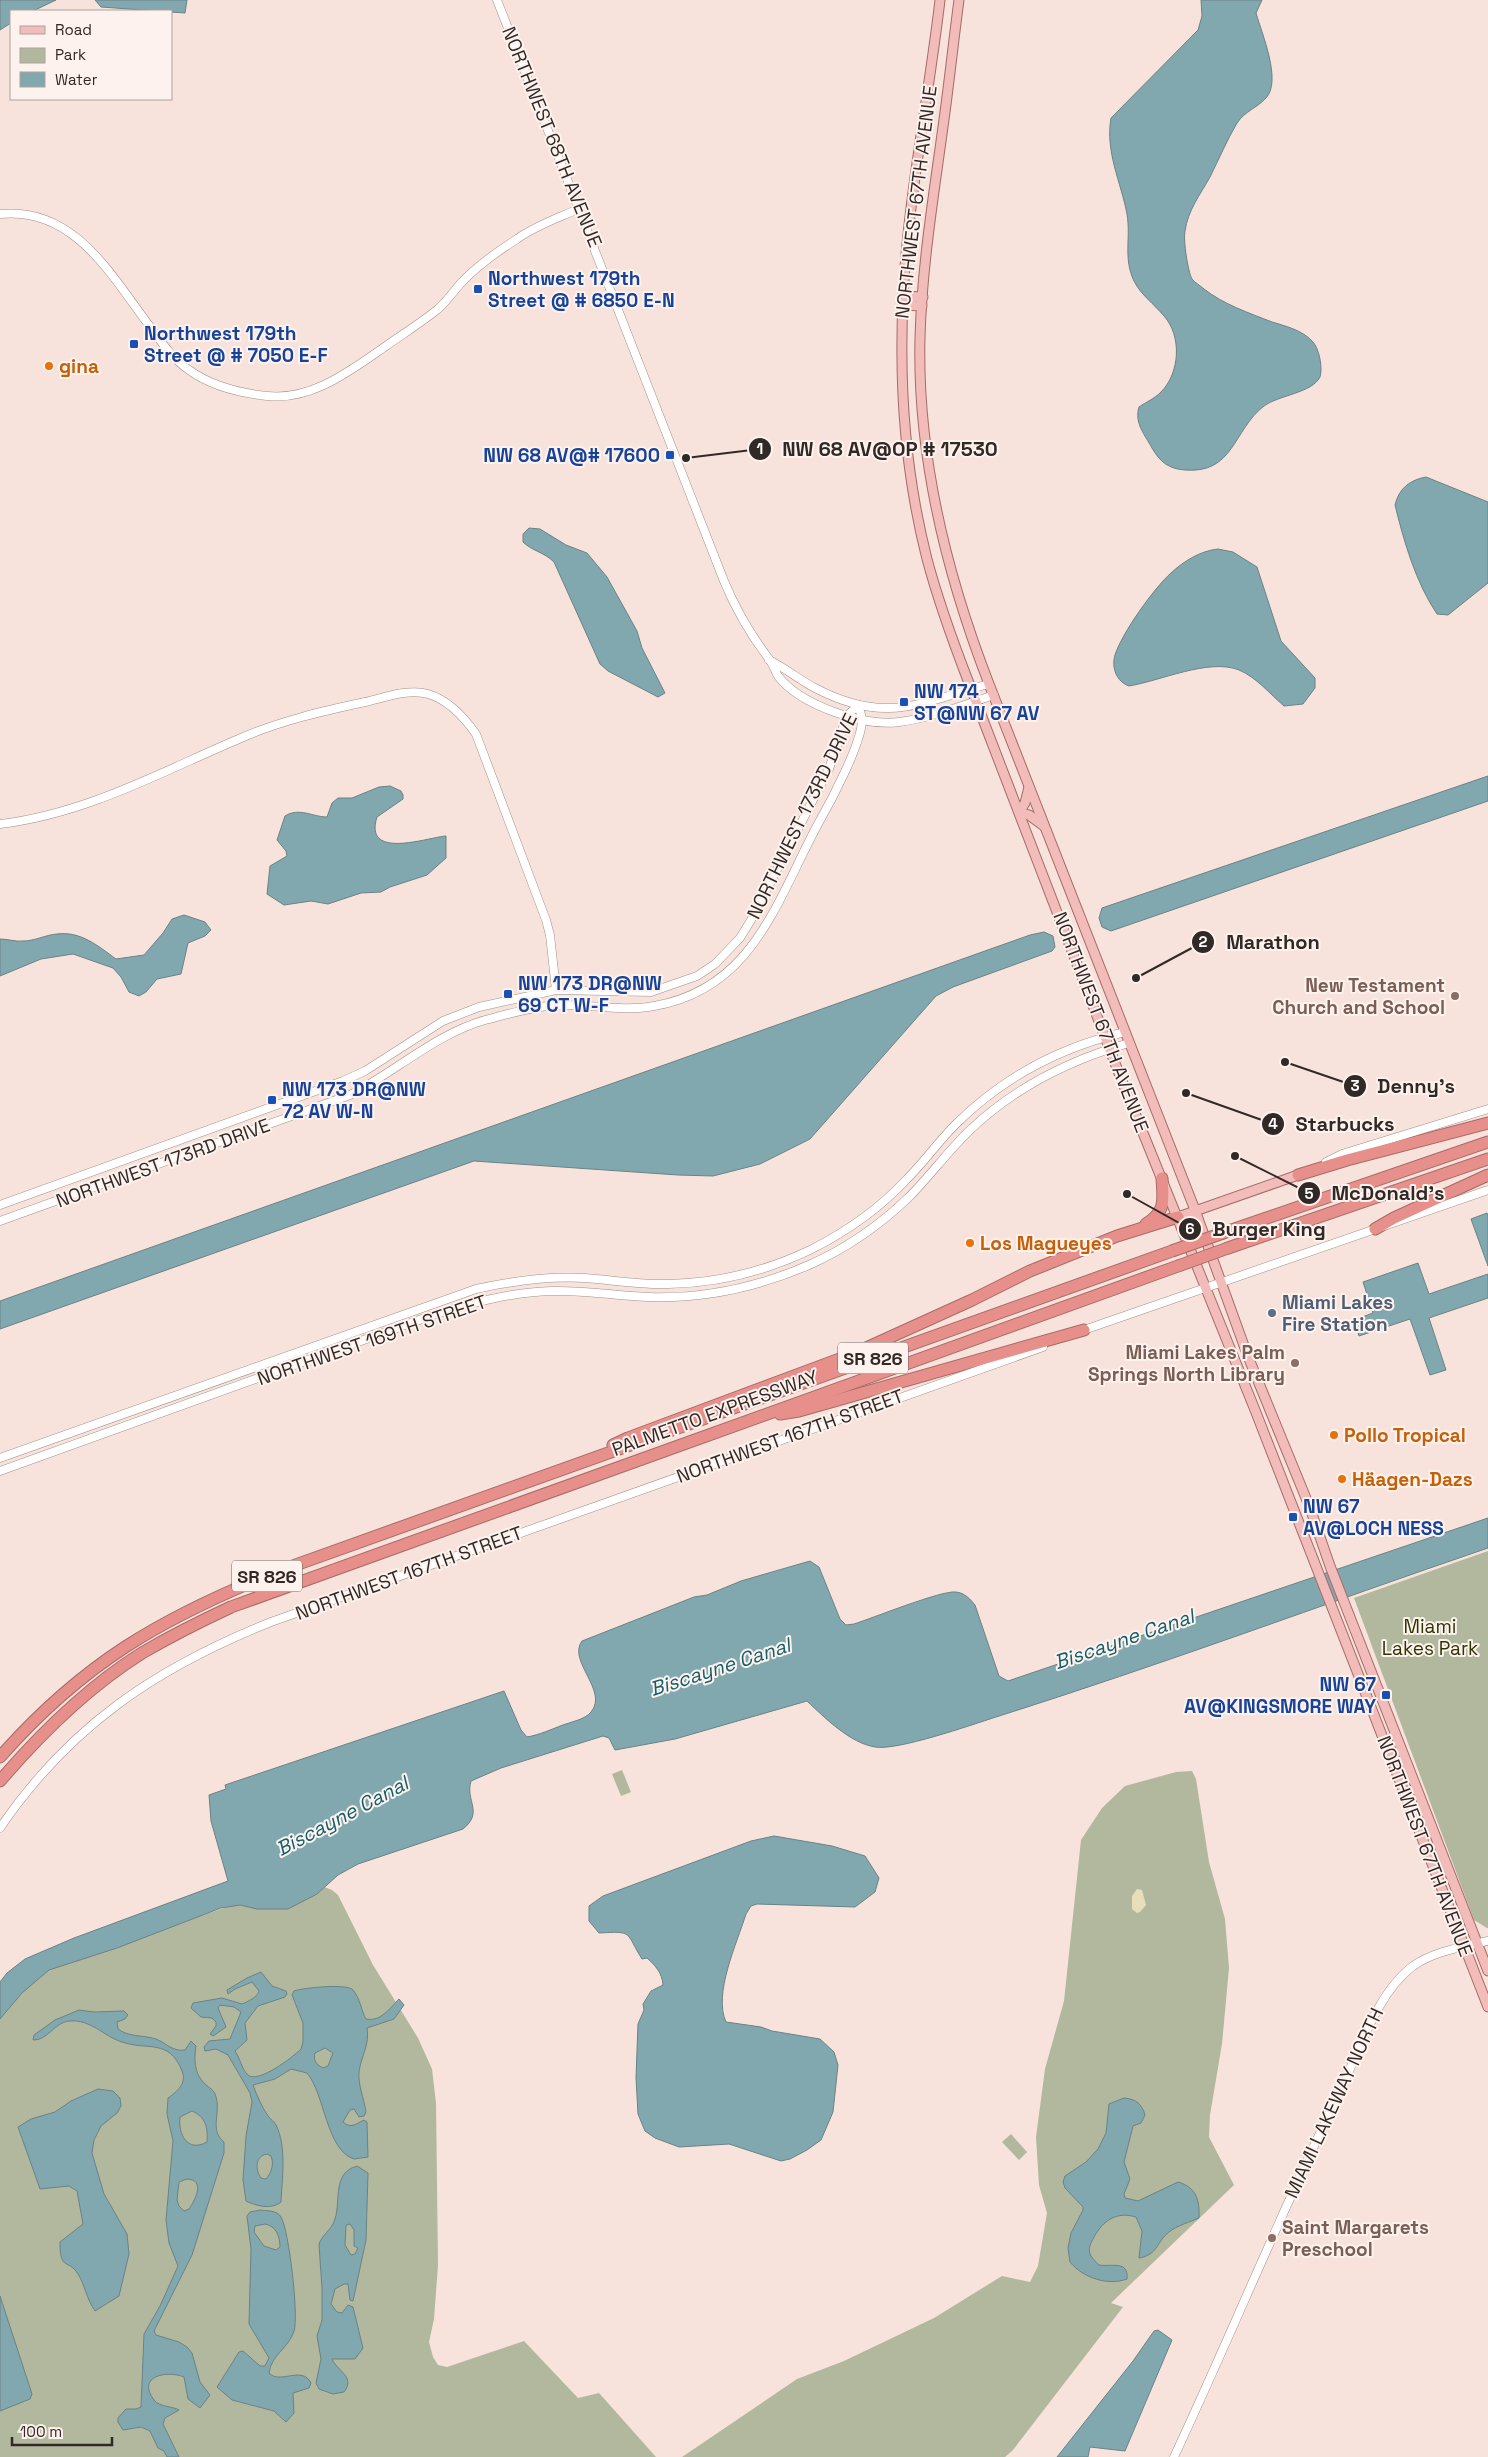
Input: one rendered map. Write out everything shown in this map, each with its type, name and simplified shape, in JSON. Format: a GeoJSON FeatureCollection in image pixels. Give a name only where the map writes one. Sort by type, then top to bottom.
{"type":"FeatureCollection","features":[{"type":"Feature","properties":{"kind":"highway"},"geometry":{"type":"LineString","coordinates":[[1298,1175],[1347,1160],[1488,1123]]}},
{"type":"Feature","properties":{"kind":"highway","name":"PALMETTO EXPRESSWAY"},"geometry":{"type":"LineString","coordinates":[[0,1757],[55,1699],[131,1641],[173,1617],[276,1572],[1172,1251],[1488,1142]]}},
{"type":"Feature","properties":{"kind":"highway","name":"PALMETTO EXPRESSWAY"},"geometry":{"type":"LineString","coordinates":[[0,1781],[48,1728],[106,1679],[142,1654],[231,1607],[1228,1248],[1488,1159]]}},
{"type":"Feature","properties":{"kind":"highway"},"geometry":{"type":"LineString","coordinates":[[1374,1229],[1488,1175]]}},
{"type":"Feature","properties":{"kind":"highway"},"geometry":{"type":"LineString","coordinates":[[1137,1229],[1159,1214],[1163,1204],[1162,1178]]}},
{"type":"Feature","properties":{"kind":"highway"},"geometry":{"type":"LineString","coordinates":[[574,1466],[628,1438],[853,1354],[1030,1271],[1137,1229],[1178,1217]]}},
{"type":"Feature","properties":{"kind":"highway"},"geometry":{"type":"LineString","coordinates":[[756,1417],[799,1411],[1084,1330]]}},
{"type":"Feature","properties":{"kind":"main road","name":"NORTHWEST 67TH AVENUE"},"geometry":{"type":"LineString","coordinates":[[940,0],[908,239],[902,338],[904,411],[916,508],[927,559],[971,688],[1105,1036],[1318,1570],[1488,2007]]}},
{"type":"Feature","properties":{"kind":"main road","name":"NORTHWEST 67TH AVENUE"},"geometry":{"type":"LineString","coordinates":[[959,0],[926,241],[920,338],[922,411],[934,505],[965,620],[988,684],[994,695],[1196,1210],[1247,1354],[1310,1508],[1354,1629],[1488,1972]]}},
{"type":"Feature","properties":{"kind":"main road"},"geometry":{"type":"LineString","coordinates":[[903,301],[922,302]]}},
{"type":"Feature","properties":{"kind":"main road"},"geometry":{"type":"LineString","coordinates":[[1029,787],[1025,803],[1019,812],[1029,814],[1044,826]]}},
{"type":"Feature","properties":{"kind":"main road"},"geometry":{"type":"LineString","coordinates":[[1178,1217],[1298,1175]]}},
{"type":"Feature","properties":{"kind":"main road"},"geometry":{"type":"LineString","coordinates":[[1310,1508],[1307,1528],[1303,1533],[1309,1534],[1324,1548]]}},
{"type":"Feature","properties":{"kind":"main road"},"geometry":{"type":"LineString","coordinates":[[1411,1812],[1423,1807]]}},
{"type":"Feature","properties":{"kind":"street","name":"NORTHWEST 68TH AVENUE"},"geometry":{"type":"LineString","coordinates":[[497,0],[737,612],[747,631],[779,677],[807,698],[847,716],[862,720],[898,722],[994,695]]}},
{"type":"Feature","properties":{"kind":"street"},"geometry":{"type":"LineString","coordinates":[[0,214],[31,215],[45,219],[71,232],[95,254],[161,342],[188,369],[214,384],[238,391],[268,396],[284,396],[312,389],[345,374],[440,308],[461,283],[517,238],[534,228],[578,210]]}},
{"type":"Feature","properties":{"kind":"street"},"geometry":{"type":"LineString","coordinates":[[769,660],[813,687],[858,705],[896,709],[988,684]]}},
{"type":"Feature","properties":{"kind":"street"},"geometry":{"type":"LineString","coordinates":[[0,824],[76,807],[127,790],[243,737],[324,711],[410,693],[428,694],[448,704],[464,716],[476,734],[546,920],[550,935],[556,990]]}},
{"type":"Feature","properties":{"kind":"street","name":"NORTHWEST 173RD DRIVE"},"geometry":{"type":"LineString","coordinates":[[0,1205],[343,1081],[365,1071],[443,1020],[479,1007],[556,990],[651,992],[697,976],[728,952],[752,920],[832,762],[847,716],[858,705]]}},
{"type":"Feature","properties":{"kind":"street","name":"NORTHWEST 173RD DRIVE"},"geometry":{"type":"LineString","coordinates":[[0,1221],[350,1095],[372,1084],[450,1034],[484,1021],[557,1005],[653,1006],[704,989],[724,976],[752,947],[764,927],[835,791],[855,745],[862,720],[858,705]]}},
{"type":"Feature","properties":{"kind":"street"},"geometry":{"type":"LineString","coordinates":[[462,1013],[466,1028]]}},
{"type":"Feature","properties":{"kind":"street","name":"NORTHWEST 169TH STREET"},"geometry":{"type":"LineString","coordinates":[[0,1458],[476,1289],[548,1278],[586,1278],[646,1284],[694,1283],[741,1275],[789,1260],[830,1239],[872,1211],[908,1178],[956,1125],[1012,1079],[1055,1056],[1105,1036],[1125,1032]]}},
{"type":"Feature","properties":{"kind":"street","name":"NORTHWEST 169TH STREET"},"geometry":{"type":"LineString","coordinates":[[0,1470],[433,1315],[479,1301],[504,1296],[551,1291],[648,1297],[696,1296],[744,1288],[790,1273],[834,1252],[882,1220],[909,1197],[968,1131],[1015,1093],[1061,1067],[1129,1042]]}},
{"type":"Feature","properties":{"kind":"street"},"geometry":{"type":"LineString","coordinates":[[1298,1175],[1342,1154],[1488,1108]]}},
{"type":"Feature","properties":{"kind":"street","name":"NORTHWEST 167TH STREET"},"geometry":{"type":"LineString","coordinates":[[0,1828],[37,1779],[106,1712],[145,1684],[185,1660],[225,1640],[1052,1344],[1084,1330],[1204,1287],[1488,1190]]}},
{"type":"Feature","properties":{"kind":"street"},"geometry":{"type":"LineString","coordinates":[[872,1211],[882,1220]]}},
{"type":"Feature","properties":{"kind":"street"},"geometry":{"type":"LineString","coordinates":[[789,1260],[790,1273]]}},
{"type":"Feature","properties":{"kind":"street","name":"MIAMI LAKEWAY NORTH"},"geometry":{"type":"LineString","coordinates":[[1174,2457],[1215,2368],[1302,2167],[1385,1996],[1413,1966],[1432,1956],[1488,1942]]}},
{"type":"Feature","properties":{"kind":"green space","name":"Miami Lakes Park"},"geometry":{"type":"Polygon","coordinates":[[[1488,1551],[1487,1928],[1474,1920],[1354,1598],[1488,1551]]]}},
{"type":"Feature","properties":{"kind":"green space"},"geometry":{"type":"Polygon","coordinates":[[[622,1770],[631,1792],[621,1796],[612,1774],[622,1770]]]}},
{"type":"Feature","properties":{"kind":"green space"},"geometry":{"type":"Polygon","coordinates":[[[1192,1771],[1196,1779],[1209,1862],[1225,1919],[1229,1968],[1222,2044],[1210,2115],[1209,2137],[1234,2185],[1111,2303],[1123,2307],[1013,2450],[1005,2457],[682,2457],[797,2379],[844,2361],[934,2318],[1002,2276],[1030,2282],[1038,2266],[1047,2213],[1039,2185],[1036,2137],[1045,2069],[1064,2001],[1081,1840],[1102,1808],[1125,1786],[1176,1772],[1192,1771]]]}},
{"type":"Feature","properties":{"kind":"green space"},"geometry":{"type":"Polygon","coordinates":[[[319,1885],[332,1890],[338,1895],[373,1965],[418,2038],[432,2069],[436,2103],[438,2265],[434,2319],[429,2342],[433,2357],[438,2365],[447,2367],[524,2341],[578,2398],[599,2393],[656,2457],[0,2457],[0,2019],[15,1996],[47,1968],[248,1900],[319,1885]]]}},
{"type":"Feature","properties":{"kind":"green space"},"geometry":{"type":"Polygon","coordinates":[[[1011,2134],[1027,2152],[1019,2160],[1002,2142],[1011,2134]]]}},
{"type":"Feature","properties":{"kind":"sand"},"geometry":{"type":"Polygon","coordinates":[[[1137,1889],[1142,1890],[1146,1905],[1137,1913],[1132,1909],[1132,1896],[1137,1889]]]}},
{"type":"Feature","properties":{"kind":"water"},"geometry":{"type":"Polygon","coordinates":[[[0,0],[56,0],[35,10],[10,10],[10,24],[0,30],[0,0]]]}},
{"type":"Feature","properties":{"kind":"water"},"geometry":{"type":"Polygon","coordinates":[[[95,0],[187,0],[185,13],[172,12],[172,10],[101,7],[95,0]]]}},
{"type":"Feature","properties":{"kind":"water"},"geometry":{"type":"Polygon","coordinates":[[[1201,0],[1262,0],[1256,13],[1269,57],[1272,80],[1266,98],[1237,123],[1192,209],[1185,235],[1186,256],[1190,275],[1204,289],[1228,304],[1293,329],[1308,337],[1317,348],[1321,368],[1320,377],[1310,387],[1264,406],[1245,427],[1223,458],[1214,465],[1201,469],[1185,470],[1174,468],[1158,457],[1143,434],[1139,424],[1139,407],[1161,392],[1172,375],[1175,365],[1176,344],[1170,324],[1140,291],[1131,273],[1128,256],[1127,214],[1114,167],[1110,131],[1111,118],[1198,30],[1202,16],[1201,0]]]}},
{"type":"Feature","properties":{"kind":"water"},"geometry":{"type":"Polygon","coordinates":[[[1426,477],[1488,502],[1488,583],[1448,615],[1437,614],[1423,589],[1407,548],[1395,505],[1402,489],[1415,480],[1426,477]]]}},
{"type":"Feature","properties":{"kind":"water"},"geometry":{"type":"Polygon","coordinates":[[[529,528],[540,529],[566,545],[587,553],[607,577],[637,631],[642,648],[665,693],[658,697],[608,671],[600,664],[554,562],[523,542],[523,534],[529,528]]]}},
{"type":"Feature","properties":{"kind":"water"},"geometry":{"type":"Polygon","coordinates":[[[1218,549],[1233,552],[1257,567],[1281,641],[1315,678],[1315,688],[1303,704],[1284,706],[1251,677],[1239,670],[1227,667],[1199,668],[1129,686],[1118,678],[1114,665],[1115,655],[1131,623],[1156,589],[1181,564],[1199,554],[1218,549]]]}},
{"type":"Feature","properties":{"kind":"water"},"geometry":{"type":"Polygon","coordinates":[[[1488,776],[1488,801],[1111,931],[1102,927],[1099,918],[1102,908],[1488,776]]]}},
{"type":"Feature","properties":{"kind":"water"},"geometry":{"type":"Polygon","coordinates":[[[390,786],[401,791],[403,799],[377,817],[375,830],[379,839],[388,843],[400,843],[446,836],[446,858],[427,875],[390,887],[381,892],[361,893],[328,904],[311,901],[284,905],[267,894],[270,866],[287,856],[286,851],[277,840],[285,816],[290,813],[301,812],[327,817],[332,803],[338,798],[352,798],[379,787],[390,786]]]}},
{"type":"Feature","properties":{"kind":"water"},"geometry":{"type":"Polygon","coordinates":[[[184,915],[205,922],[211,930],[205,936],[188,943],[181,974],[157,979],[146,992],[139,996],[129,992],[121,977],[113,968],[73,954],[41,959],[0,976],[0,939],[20,941],[57,934],[74,935],[89,940],[116,959],[144,955],[172,919],[184,915]]]}},
{"type":"Feature","properties":{"kind":"water"},"geometry":{"type":"Polygon","coordinates":[[[1044,932],[1053,936],[1055,947],[1052,951],[953,987],[936,996],[810,1139],[760,1164],[713,1176],[474,1161],[0,1329],[0,1301],[1030,935],[1044,932]]]}},
{"type":"Feature","properties":{"kind":"water"},"geometry":{"type":"Polygon","coordinates":[[[1487,1213],[1488,1216],[1488,1266],[1471,1219],[1487,1213]]]}},
{"type":"Feature","properties":{"kind":"water"},"geometry":{"type":"Polygon","coordinates":[[[1418,1263],[1429,1294],[1488,1274],[1488,1298],[1429,1318],[1446,1370],[1430,1375],[1410,1319],[1359,1336],[1354,1320],[1373,1313],[1363,1282],[1418,1263]]]}},
{"type":"Feature","properties":{"kind":"water","name":"Biscayne Canal"},"geometry":{"type":"Polygon","coordinates":[[[1488,1518],[1488,1548],[1119,1677],[970,1726],[916,1741],[885,1747],[866,1745],[838,1729],[807,1701],[675,1739],[615,1750],[609,1738],[603,1736],[501,1768],[471,1781],[470,1795],[473,1812],[469,1823],[463,1829],[358,1864],[338,1875],[317,1894],[288,1909],[257,1909],[240,1905],[221,1908],[117,1948],[49,1970],[22,1993],[0,2019],[0,1982],[7,1973],[25,1959],[74,1938],[228,1881],[211,1821],[209,1795],[226,1789],[225,1785],[504,1691],[521,1730],[527,1737],[586,1717],[595,1704],[595,1695],[580,1658],[579,1649],[582,1641],[694,1597],[707,1595],[741,1581],[810,1561],[819,1567],[840,1619],[846,1625],[854,1624],[937,1595],[956,1592],[962,1594],[975,1605],[999,1676],[1008,1681],[1488,1518]]]}},
{"type":"Feature","properties":{"kind":"water"},"geometry":{"type":"Polygon","coordinates":[[[774,1836],[832,1846],[865,1856],[879,1878],[875,1892],[855,1907],[757,1904],[751,1906],[737,1939],[724,1983],[722,1997],[726,2022],[820,2039],[834,2052],[838,2065],[833,2112],[821,2140],[790,2159],[781,2161],[729,2144],[679,2147],[655,2138],[645,2131],[638,2114],[636,2078],[638,2024],[644,2010],[643,2004],[651,1991],[663,1985],[661,1977],[658,1970],[647,1958],[642,1959],[627,1935],[618,1932],[599,1933],[589,1921],[589,1906],[603,1896],[751,1841],[774,1836]]]}},
{"type":"Feature","properties":{"kind":"water"},"geometry":{"type":"Polygon","coordinates":[[[261,1972],[272,1986],[286,1991],[287,1994],[285,1997],[258,2006],[245,2023],[247,2040],[235,2051],[246,2073],[253,2077],[267,2073],[291,2058],[301,2049],[303,2023],[292,1995],[294,1991],[324,1987],[349,1988],[353,1990],[357,1997],[366,2019],[381,2016],[399,1999],[404,2005],[394,2019],[367,2028],[367,2040],[359,2072],[360,2087],[366,2112],[364,2116],[359,2117],[354,2109],[350,2110],[343,2122],[351,2125],[364,2120],[367,2122],[368,2157],[354,2159],[345,2154],[337,2145],[313,2082],[307,2073],[291,2069],[275,2079],[253,2085],[268,2116],[276,2125],[282,2143],[281,2202],[268,2207],[246,2201],[243,2180],[246,2136],[252,2102],[250,2093],[228,2055],[216,2049],[205,2051],[204,2047],[209,2041],[230,2039],[241,2012],[234,2007],[220,2005],[218,2008],[226,2027],[213,2036],[210,2034],[216,2026],[216,2022],[212,2018],[201,2017],[191,2008],[193,2003],[222,1998],[242,2004],[249,2001],[259,1991],[252,1982],[228,1994],[227,1990],[261,1972]],[[325,2048],[315,2053],[314,2056],[316,2062],[323,2068],[328,2066],[333,2053],[325,2048]],[[267,2154],[260,2157],[257,2164],[259,2175],[261,2178],[266,2179],[270,2174],[272,2165],[271,2156],[267,2154]]]}},
{"type":"Feature","properties":{"kind":"water"},"geometry":{"type":"Polygon","coordinates":[[[79,2010],[94,2012],[124,2011],[128,2015],[125,2019],[117,2022],[118,2029],[122,2032],[156,2039],[181,2050],[185,2050],[191,2041],[196,2046],[195,2061],[198,2075],[215,2095],[217,2103],[216,2127],[224,2142],[224,2153],[192,2255],[154,2331],[156,2335],[179,2342],[187,2347],[192,2353],[200,2382],[210,2395],[200,2408],[188,2399],[184,2377],[170,2374],[151,2380],[149,2392],[154,2400],[159,2404],[179,2410],[165,2418],[163,2424],[179,2457],[167,2457],[164,2451],[158,2448],[150,2431],[141,2427],[123,2430],[118,2422],[118,2418],[126,2409],[141,2407],[144,2334],[160,2306],[178,2266],[169,2243],[166,2220],[173,2141],[167,2114],[168,2098],[181,2086],[183,2079],[182,2071],[171,2054],[164,2050],[122,2042],[90,2025],[77,2021],[64,2022],[43,2038],[33,2040],[34,2035],[55,2020],[79,2010]],[[192,2111],[180,2117],[182,2135],[189,2143],[200,2145],[207,2142],[207,2132],[203,2120],[197,2113],[192,2111]],[[187,2179],[179,2182],[177,2200],[179,2206],[184,2211],[189,2209],[194,2201],[198,2187],[193,2180],[187,2179]]]}},
{"type":"Feature","properties":{"kind":"water"},"geometry":{"type":"Polygon","coordinates":[[[98,2089],[113,2091],[120,2098],[121,2106],[117,2113],[101,2126],[94,2140],[92,2153],[104,2194],[127,2234],[129,2254],[119,2296],[95,2311],[78,2274],[63,2261],[60,2251],[60,2242],[83,2224],[77,2191],[69,2186],[40,2189],[18,2127],[31,2119],[55,2112],[71,2101],[98,2089]]]}},
{"type":"Feature","properties":{"kind":"water"},"geometry":{"type":"Polygon","coordinates":[[[1124,2098],[1138,2103],[1145,2115],[1141,2123],[1133,2126],[1124,2162],[1130,2179],[1124,2194],[1125,2198],[1138,2201],[1178,2182],[1189,2187],[1196,2195],[1199,2205],[1199,2218],[1172,2230],[1154,2251],[1139,2258],[1142,2231],[1136,2217],[1129,2215],[1116,2216],[1106,2222],[1094,2237],[1089,2251],[1099,2265],[1118,2266],[1125,2269],[1127,2279],[1112,2282],[1089,2276],[1075,2268],[1070,2262],[1068,2248],[1071,2233],[1083,2207],[1065,2188],[1063,2182],[1065,2176],[1086,2162],[1098,2149],[1106,2133],[1109,2104],[1124,2098]]]}},
{"type":"Feature","properties":{"kind":"water"},"geometry":{"type":"Polygon","coordinates":[[[357,2166],[368,2173],[366,2240],[353,2301],[350,2300],[348,2284],[344,2284],[335,2289],[331,2304],[337,2312],[342,2313],[348,2305],[353,2307],[363,2348],[355,2359],[332,2359],[348,2382],[344,2392],[333,2394],[319,2389],[316,2383],[321,2359],[317,2336],[322,2320],[319,2245],[334,2223],[339,2188],[344,2175],[357,2166]],[[350,2224],[346,2225],[345,2245],[351,2255],[355,2254],[358,2248],[354,2246],[354,2230],[350,2224]]]}},
{"type":"Feature","properties":{"kind":"water"},"geometry":{"type":"Polygon","coordinates":[[[260,2210],[272,2211],[281,2217],[290,2255],[295,2309],[294,2331],[292,2337],[273,2361],[269,2373],[279,2377],[302,2376],[311,2383],[309,2388],[293,2393],[294,2413],[286,2422],[274,2411],[232,2400],[217,2387],[239,2352],[243,2351],[260,2366],[265,2366],[269,2358],[249,2324],[251,2249],[247,2216],[250,2212],[260,2210]],[[269,2225],[255,2226],[254,2232],[264,2246],[276,2250],[280,2247],[278,2235],[275,2229],[269,2225]]]}},
{"type":"Feature","properties":{"kind":"water"},"geometry":{"type":"Polygon","coordinates":[[[0,2296],[32,2394],[30,2399],[0,2411],[0,2296]]]}},
{"type":"Feature","properties":{"kind":"water"},"geometry":{"type":"Polygon","coordinates":[[[1158,2330],[1172,2340],[1125,2451],[1090,2447],[1088,2457],[1057,2457],[1133,2361],[1154,2331],[1158,2330]]]}},
{"type":"Feature","properties":{"kind":"place","name":"Northwest 179th Street @ # 6850 E-N"},"geometry":{"type":"Point","coordinates":[478,289]}},
{"type":"Feature","properties":{"kind":"place","name":"Northwest 179th Street @ # 7050 E-F"},"geometry":{"type":"Point","coordinates":[134,344]}},
{"type":"Feature","properties":{"kind":"place","name":"gina"},"geometry":{"type":"Point","coordinates":[49,366]}},
{"type":"Feature","properties":{"kind":"place","name":"NW 68 AV@# 17600"},"geometry":{"type":"Point","coordinates":[670,455]}},
{"type":"Feature","properties":{"kind":"place","name":"NW 68 AV@OP # 17530"},"geometry":{"type":"Point","coordinates":[686,458]}},
{"type":"Feature","properties":{"kind":"place","name":"NW 174 ST@NW 67 AV"},"geometry":{"type":"Point","coordinates":[904,702]}},
{"type":"Feature","properties":{"kind":"place","name":"Marathon"},"geometry":{"type":"Point","coordinates":[1136,978]}},
{"type":"Feature","properties":{"kind":"place","name":"NW 173 DR@NW 69 CT W-F"},"geometry":{"type":"Point","coordinates":[508,994]}},
{"type":"Feature","properties":{"kind":"place","name":"New Testament Church and School"},"geometry":{"type":"Point","coordinates":[1455,996]}},
{"type":"Feature","properties":{"kind":"place","name":"Denny's"},"geometry":{"type":"Point","coordinates":[1285,1062]}},
{"type":"Feature","properties":{"kind":"place","name":"Starbucks"},"geometry":{"type":"Point","coordinates":[1186,1093]}},
{"type":"Feature","properties":{"kind":"place","name":"NW 173 DR@NW 72 AV W-N"},"geometry":{"type":"Point","coordinates":[272,1100]}},
{"type":"Feature","properties":{"kind":"place","name":"McDonald's"},"geometry":{"type":"Point","coordinates":[1235,1156]}},
{"type":"Feature","properties":{"kind":"place","name":"Burger King"},"geometry":{"type":"Point","coordinates":[1127,1194]}},
{"type":"Feature","properties":{"kind":"place","name":"Los Magueyes"},"geometry":{"type":"Point","coordinates":[970,1243]}},
{"type":"Feature","properties":{"kind":"place","name":"Miami Lakes Fire Station"},"geometry":{"type":"Point","coordinates":[1272,1313]}},
{"type":"Feature","properties":{"kind":"place","name":"Miami Lakes Palm Springs North Library"},"geometry":{"type":"Point","coordinates":[1295,1363]}},
{"type":"Feature","properties":{"kind":"place","name":"Pollo Tropical"},"geometry":{"type":"Point","coordinates":[1334,1435]}},
{"type":"Feature","properties":{"kind":"place","name":"Häagen-Dazs"},"geometry":{"type":"Point","coordinates":[1342,1479]}},
{"type":"Feature","properties":{"kind":"place","name":"NW 67 AV@LOCH NESS"},"geometry":{"type":"Point","coordinates":[1293,1517]}},
{"type":"Feature","properties":{"kind":"place","name":"NW 67 AV@KINGSMORE WAY"},"geometry":{"type":"Point","coordinates":[1386,1695]}},
{"type":"Feature","properties":{"kind":"place","name":"Saint Margarets Preschool"},"geometry":{"type":"Point","coordinates":[1272,2238]}}]}
